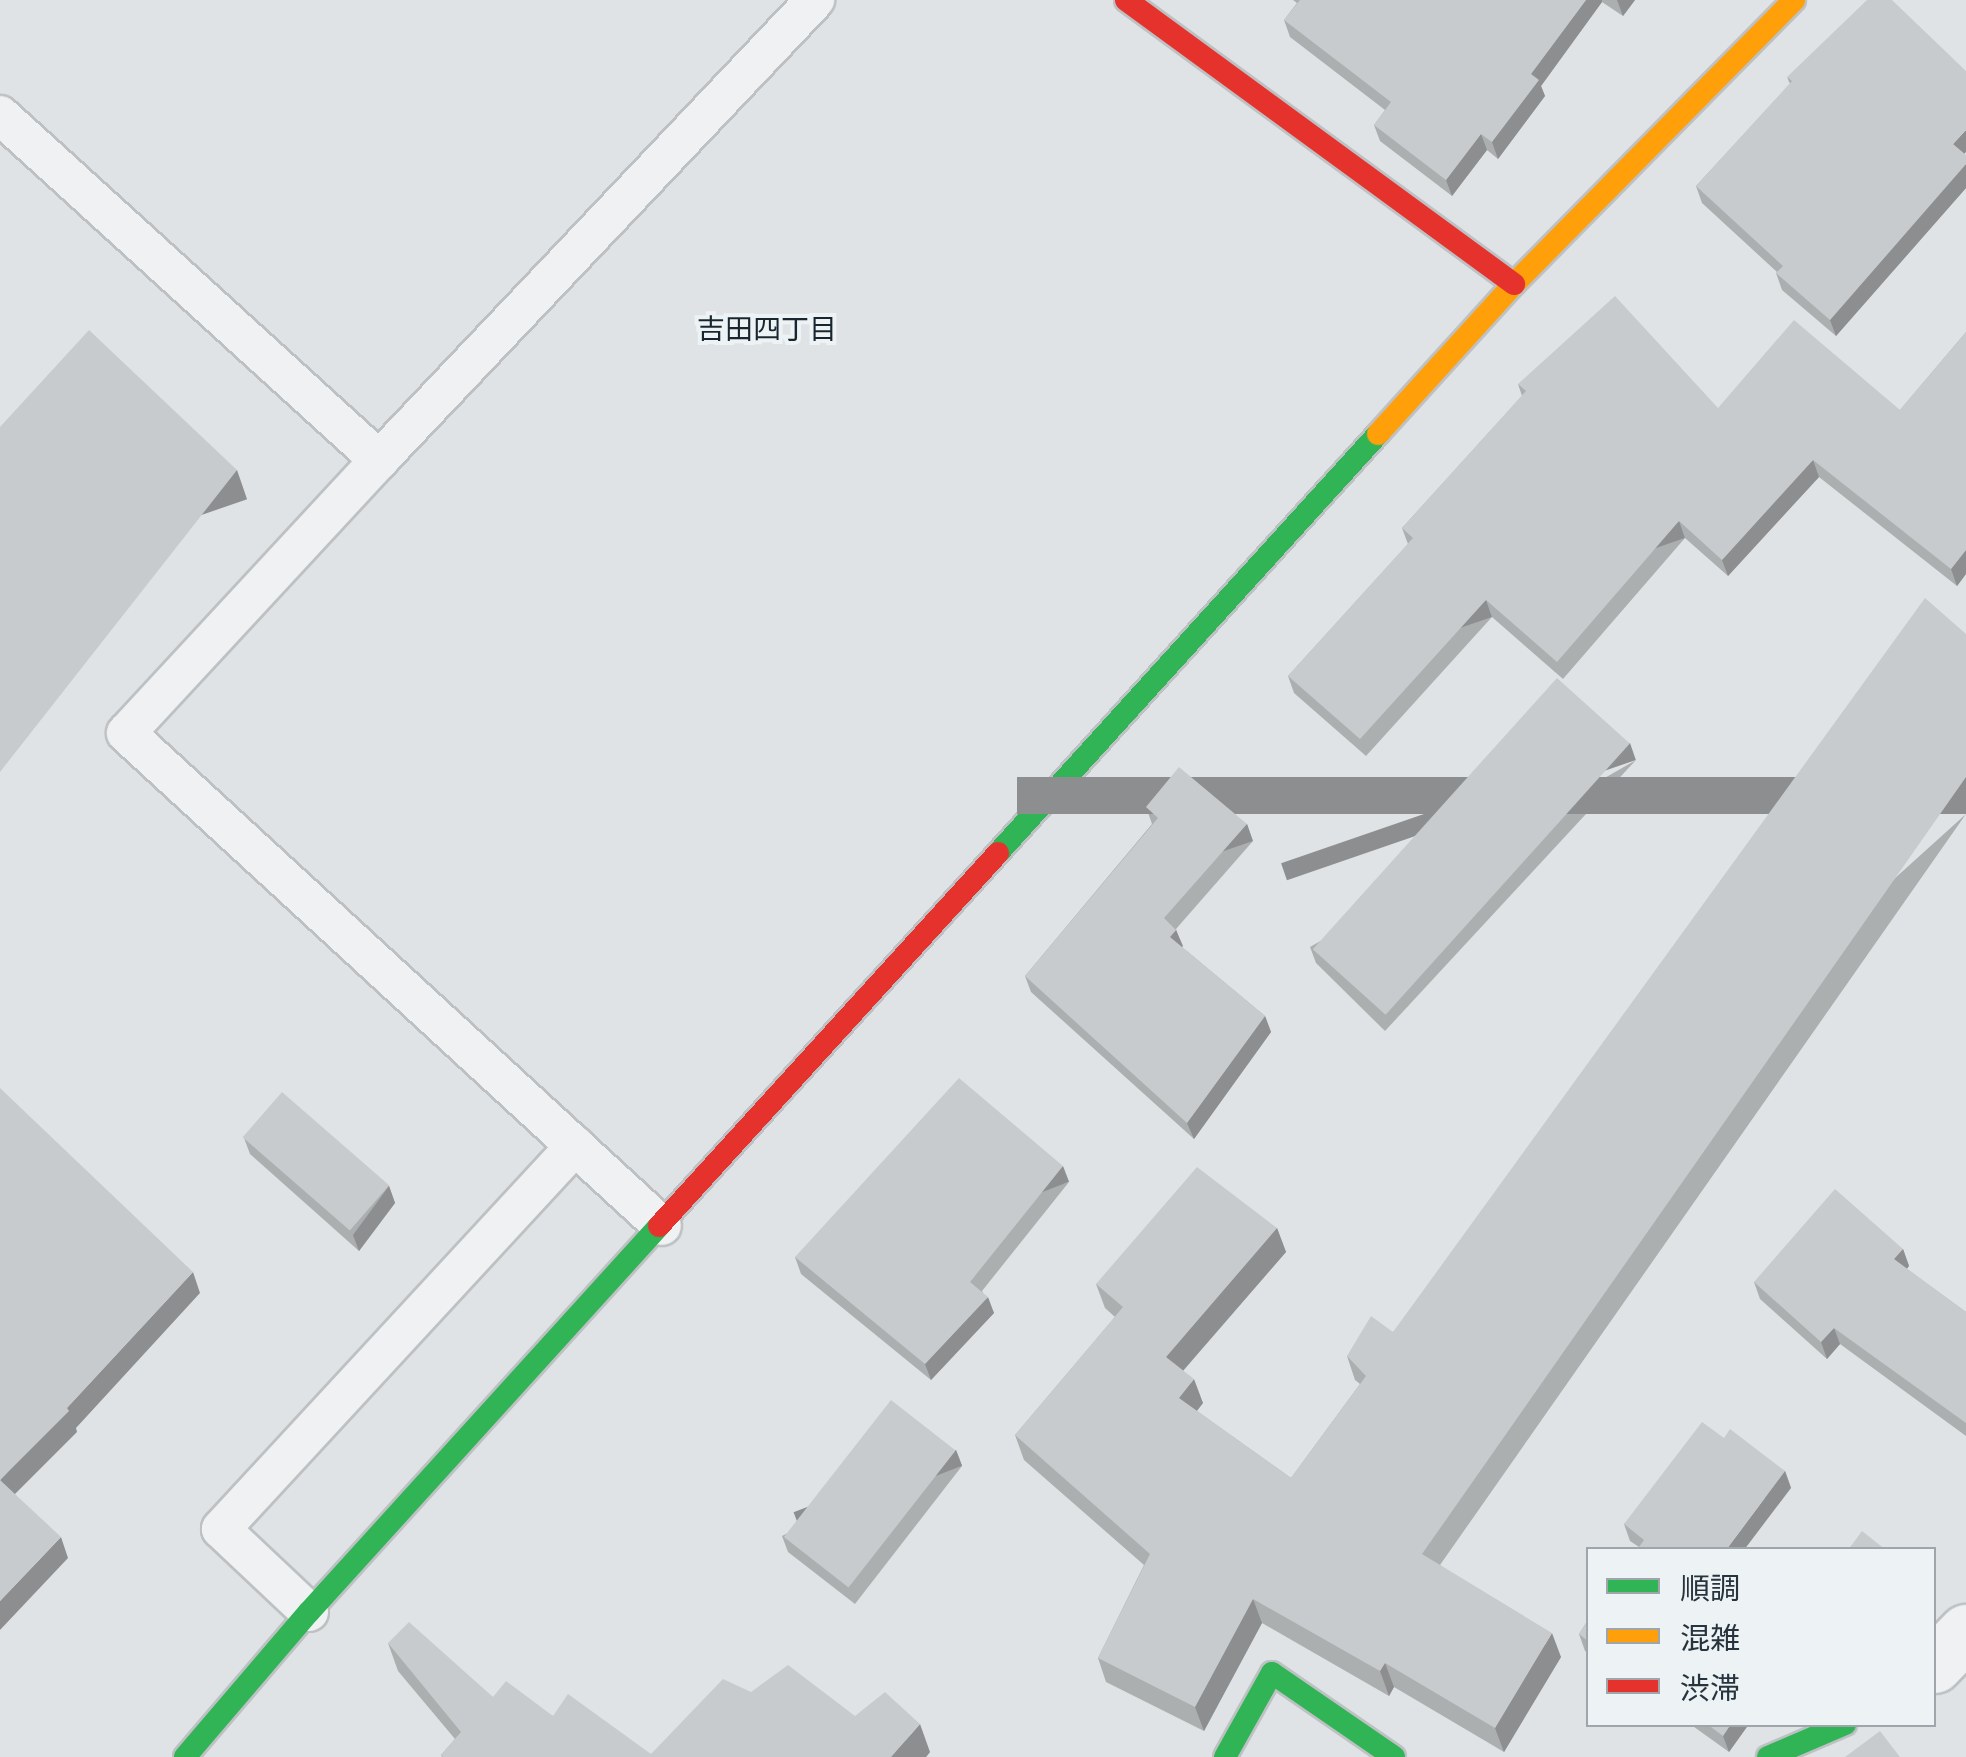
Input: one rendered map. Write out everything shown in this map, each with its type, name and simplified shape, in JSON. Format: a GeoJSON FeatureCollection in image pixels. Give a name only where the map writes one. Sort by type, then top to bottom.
{"type":"FeatureCollection","features":[{"type":"Feature","properties":{"kind":"street"},"geometry":{"type":"LineString","coordinates":[[1126,0],[1514,284]]}},
{"type":"Feature","properties":{"kind":"street"},"geometry":{"type":"LineString","coordinates":[[185,1757],[309,1612],[1514,284],[1794,0]]}},
{"type":"Feature","properties":{"kind":"street"},"geometry":{"type":"LineString","coordinates":[[1936,1662],[1966,1632]]}},
{"type":"Feature","properties":{"kind":"street"},"geometry":{"type":"LineString","coordinates":[[1224,1757],[1272,1673],[1394,1757]]}},
{"type":"Feature","properties":{"kind":"street"},"geometry":{"type":"LineString","coordinates":[[1768,1757],[1838,1727]]}},
{"type":"Feature","properties":{"kind":"lane"},"geometry":{"type":"LineString","coordinates":[[662,1226],[126,733],[815,0]]}},
{"type":"Feature","properties":{"kind":"lane"},"geometry":{"type":"LineString","coordinates":[[0,115],[379,460]]}},
{"type":"Feature","properties":{"kind":"lane"},"geometry":{"type":"LineString","coordinates":[[309,1612],[221,1530],[575,1146]]}},
{"type":"Feature","properties":{"kind":"building"},"geometry":{"type":"Polygon","coordinates":[[[1300,0],[1586,0],[1531,74],[1539,80],[1492,142],[1481,134],[1446,180],[1374,125],[1391,102],[1284,20],[1300,0]]]}},
{"type":"Feature","properties":{"kind":"building"},"geometry":{"type":"Polygon","coordinates":[[[1867,0],[1892,0],[1966,71],[1966,130],[1953,144],[1966,155],[1966,164],[1830,320],[1776,273],[1783,266],[1696,186],[1792,81],[1787,77],[1867,0]]]}},
{"type":"Feature","properties":{"kind":"building"},"geometry":{"type":"Polygon","coordinates":[[[1615,296],[1718,408],[1794,320],[1900,410],[1966,332],[1966,550],[1951,569],[1813,460],[1722,560],[1679,521],[1557,662],[1486,600],[1360,739],[1288,676],[1413,538],[1402,528],[1526,391],[1518,384],[1615,296]]]}},
{"type":"Feature","properties":{"kind":"building"},"geometry":{"type":"Polygon","coordinates":[[[89,330],[237,470],[0,772],[0,427],[89,330]]]}},
{"type":"Feature","properties":{"kind":"building"},"geometry":{"type":"Polygon","coordinates":[[[1925,598],[1966,634],[1966,777],[1422,1554],[1552,1633],[1495,1728],[1385,1663],[1380,1671],[1253,1599],[1195,1707],[1098,1658],[1150,1554],[1015,1435],[1123,1307],[1096,1284],[1197,1167],[1277,1228],[1166,1357],[1194,1379],[1179,1398],[1291,1478],[1366,1376],[1347,1356],[1371,1316],[1393,1332],[1925,598]]]}},
{"type":"Feature","properties":{"kind":"building"},"geometry":{"type":"Polygon","coordinates":[[[1557,678],[1630,744],[1386,1015],[1313,949],[1557,678]]]}},
{"type":"Feature","properties":{"kind":"building"},"geometry":{"type":"Polygon","coordinates":[[[1179,767],[1247,824],[1164,918],[1176,930],[1170,937],[1265,1016],[1187,1123],[1025,976],[1158,818],[1146,807],[1179,767]]]}},
{"type":"Feature","properties":{"kind":"building"},"geometry":{"type":"Polygon","coordinates":[[[959,1078],[1063,1166],[970,1282],[988,1297],[925,1364],[795,1257],[959,1078]]]}},
{"type":"Feature","properties":{"kind":"building"},"geometry":{"type":"Polygon","coordinates":[[[0,1088],[193,1272],[67,1408],[69,1411],[0,1480],[0,1088]]]}},
{"type":"Feature","properties":{"kind":"building"},"geometry":{"type":"Polygon","coordinates":[[[282,1092],[389,1185],[350,1230],[243,1137],[282,1092]]]}},
{"type":"Feature","properties":{"kind":"building"},"geometry":{"type":"Polygon","coordinates":[[[1835,1189],[1903,1249],[1894,1259],[1966,1312],[1966,1423],[1834,1328],[1821,1342],[1754,1282],[1835,1189]]]}},
{"type":"Feature","properties":{"kind":"building"},"geometry":{"type":"Polygon","coordinates":[[[891,1400],[956,1450],[848,1588],[784,1537],[891,1400]]]}},
{"type":"Feature","properties":{"kind":"building"},"geometry":{"type":"Polygon","coordinates":[[[1702,1422],[1724,1438],[1730,1429],[1785,1471],[1728,1547],[1639,1547],[1644,1540],[1624,1524],[1702,1422]]]}},
{"type":"Feature","properties":{"kind":"building"},"geometry":{"type":"Polygon","coordinates":[[[0,1480],[61,1537],[0,1601],[0,1480]]]}},
{"type":"Feature","properties":{"kind":"building"},"geometry":{"type":"Polygon","coordinates":[[[1862,1531],[1882,1547],[1850,1547],[1862,1531]]]}},
{"type":"Feature","properties":{"kind":"building"},"geometry":{"type":"Polygon","coordinates":[[[409,1622],[493,1697],[506,1681],[553,1716],[568,1694],[651,1754],[723,1679],[751,1692],[788,1665],[855,1716],[885,1692],[920,1724],[891,1757],[443,1757],[461,1732],[388,1643],[409,1622]]]}},
{"type":"Feature","properties":{"kind":"building"},"geometry":{"type":"Polygon","coordinates":[[[1711,1727],[1729,1727],[1723,1736],[1711,1727]]]}},
{"type":"Feature","properties":{"kind":"building"},"geometry":{"type":"Polygon","coordinates":[[[1880,1731],[1900,1757],[1845,1757],[1880,1731]]]}},
{"type":"Feature","properties":{"kind":"traffic: fast"},"geometry":{"type":"LineString","coordinates":[[998,853],[1378,434]]}},
{"type":"Feature","properties":{"kind":"traffic: fast"},"geometry":{"type":"LineString","coordinates":[[185,1757],[309,1612],[659,1226]]}},
{"type":"Feature","properties":{"kind":"traffic: fast"},"geometry":{"type":"LineString","coordinates":[[1225,1757],[1272,1673],[1394,1757]]}},
{"type":"Feature","properties":{"kind":"traffic: fast"},"geometry":{"type":"LineString","coordinates":[[1768,1757],[1838,1727]]}},
{"type":"Feature","properties":{"kind":"traffic: slow"},"geometry":{"type":"LineString","coordinates":[[1378,434],[1514,284],[1794,0]]}},
{"type":"Feature","properties":{"kind":"traffic: jam"},"geometry":{"type":"LineString","coordinates":[[1126,0],[1514,284]]}},
{"type":"Feature","properties":{"kind":"traffic: jam"},"geometry":{"type":"LineString","coordinates":[[659,1226],[998,853]]}},
{"type":"Feature","properties":{"kind":"district","name":"吉田四丁目"},"geometry":{"type":"Point","coordinates":[767,329]}}]}
